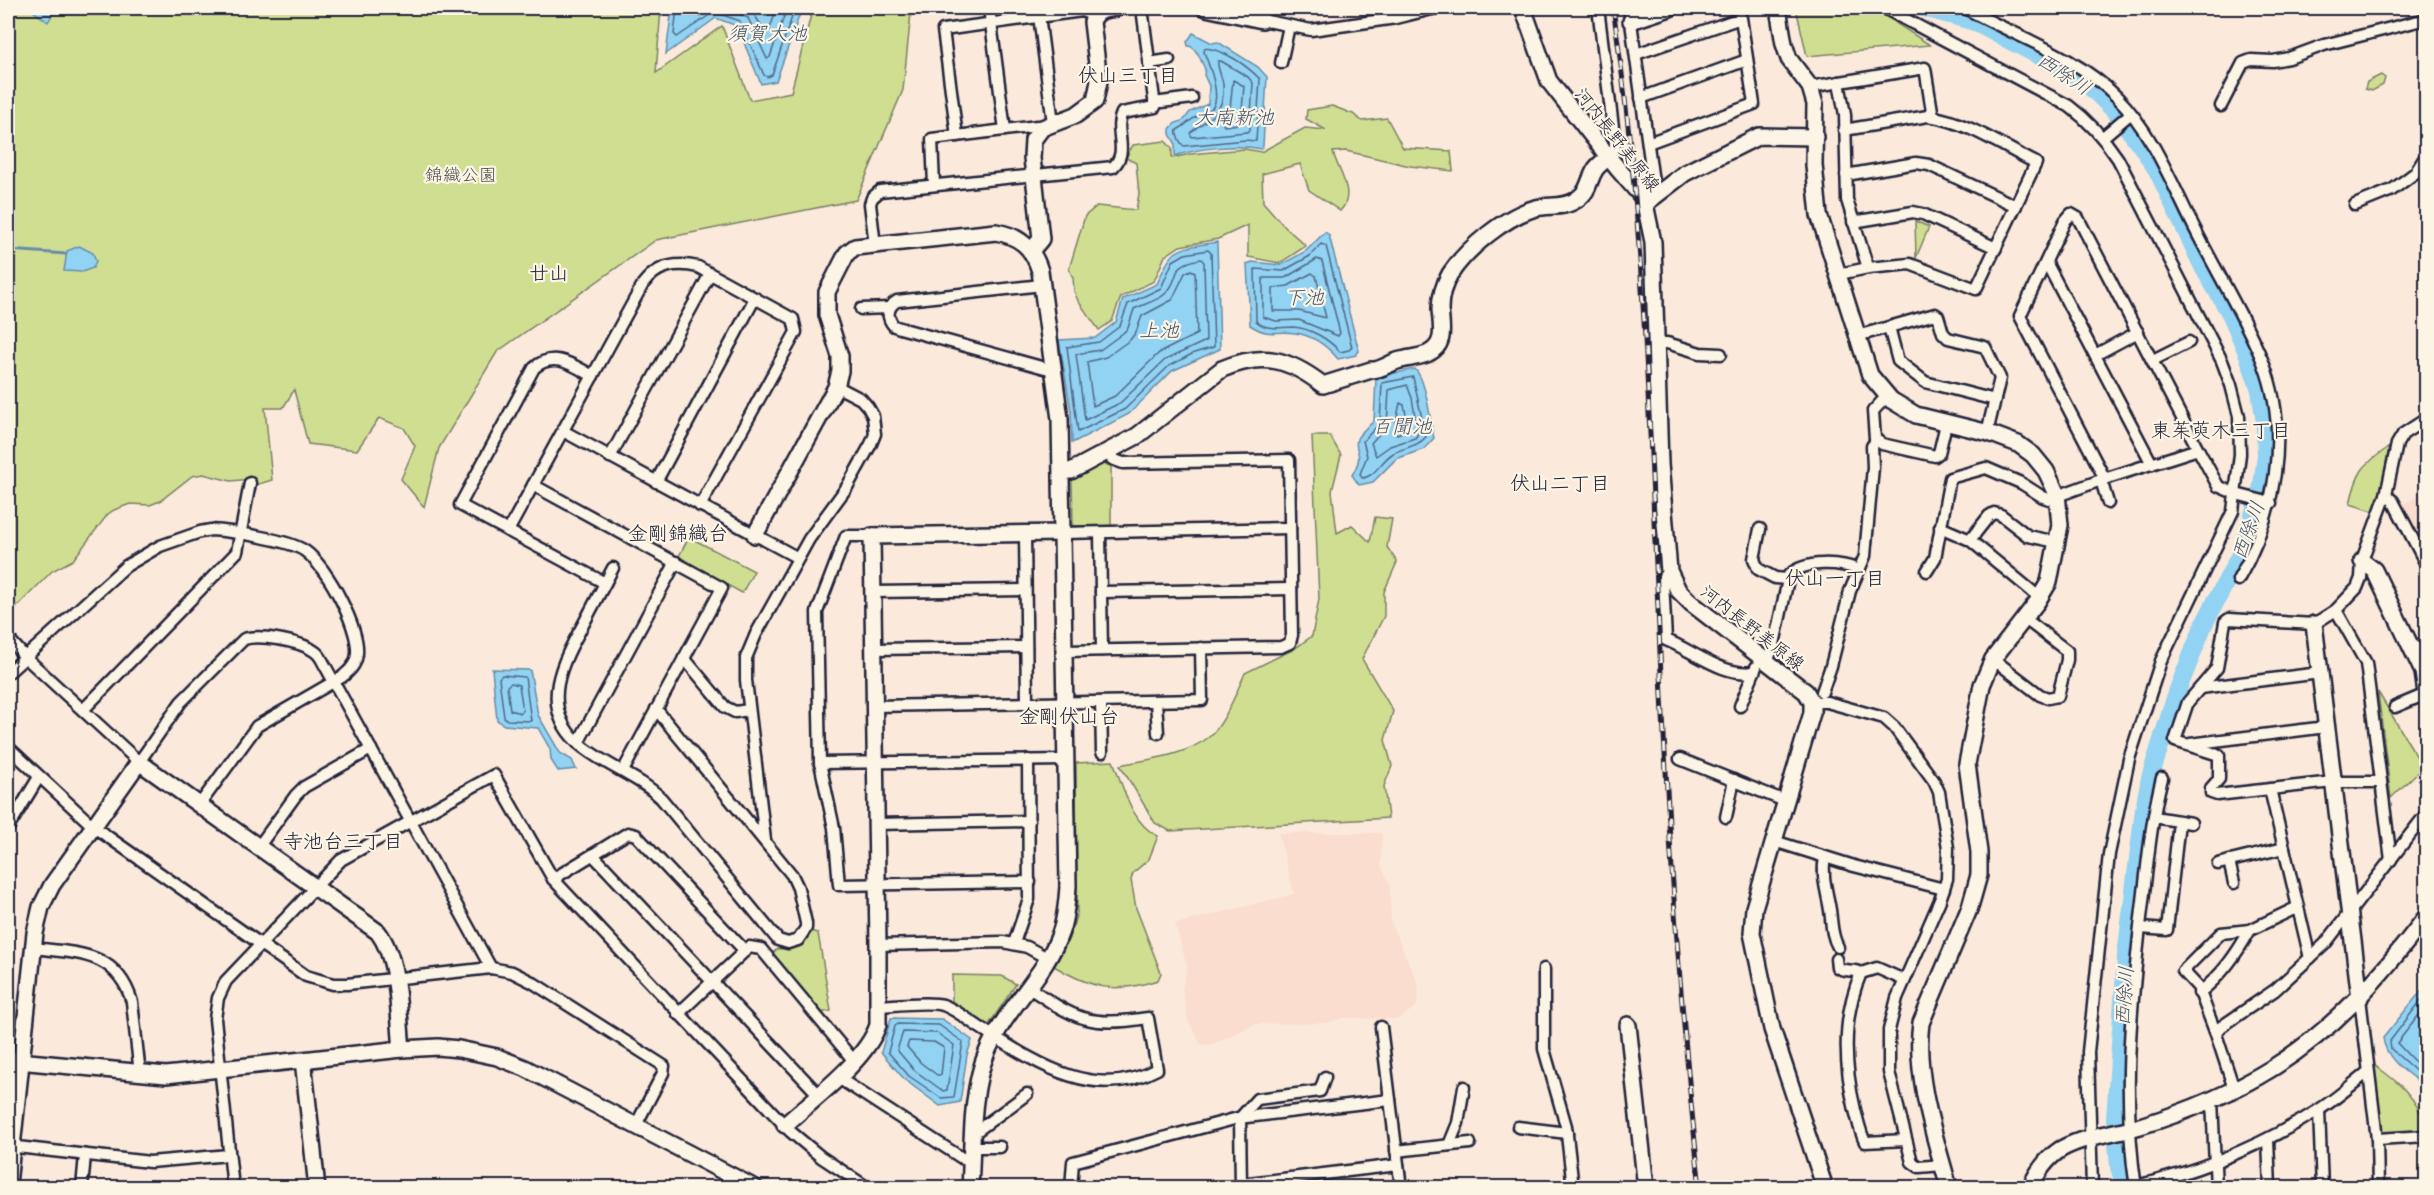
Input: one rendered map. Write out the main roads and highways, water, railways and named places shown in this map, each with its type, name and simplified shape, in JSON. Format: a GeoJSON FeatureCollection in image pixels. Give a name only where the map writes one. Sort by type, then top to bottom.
{"type":"FeatureCollection","features":[{"type":"Feature","properties":{"kind":"water"},"geometry":{"type":"Polygon","coordinates":[[[29,8],[56,8],[48,22],[29,8]]]}},
{"type":"Feature","properties":{"kind":"water","name":"須賀大池"},"geometry":{"type":"Polygon","coordinates":[[[672,8],[802,8],[776,81],[761,84],[737,26],[716,18],[666,54],[672,8]]]}},
{"type":"Feature","properties":{"kind":"water","name":"大南新池"},"geometry":{"type":"Polygon","coordinates":[[[1193,33],[1212,43],[1218,42],[1258,67],[1267,77],[1261,149],[1218,148],[1175,156],[1175,143],[1170,129],[1174,124],[1184,120],[1190,112],[1208,104],[1209,86],[1204,75],[1205,69],[1198,54],[1188,46],[1187,42],[1193,33]]]}},
{"type":"Feature","properties":{"kind":"water","name":"下池"},"geometry":{"type":"Polygon","coordinates":[[[1325,232],[1329,235],[1359,351],[1356,355],[1338,359],[1324,346],[1307,336],[1288,332],[1267,332],[1250,325],[1247,264],[1252,262],[1281,265],[1306,251],[1325,232]]]}},
{"type":"Feature","properties":{"kind":"water","name":"上池"},"geometry":{"type":"Polygon","coordinates":[[[1217,242],[1220,349],[1172,371],[1129,414],[1072,443],[1071,411],[1059,340],[1095,338],[1116,322],[1123,299],[1157,284],[1172,255],[1185,248],[1217,242]]]}},
{"type":"Feature","properties":{"kind":"water"},"geometry":{"type":"Polygon","coordinates":[[[79,246],[93,253],[96,261],[93,268],[82,272],[64,271],[67,251],[79,246]]]}},
{"type":"Feature","properties":{"kind":"water","name":"百聞池"},"geometry":{"type":"Polygon","coordinates":[[[1415,369],[1425,392],[1434,438],[1424,449],[1396,459],[1373,482],[1359,485],[1352,475],[1359,457],[1356,443],[1360,434],[1374,421],[1376,377],[1415,369]]]}},
{"type":"Feature","properties":{"kind":"water"},"geometry":{"type":"Polygon","coordinates":[[[492,669],[530,670],[538,715],[560,753],[572,760],[576,769],[558,771],[551,760],[550,749],[538,728],[504,725],[497,720],[492,669]]]}},
{"type":"Feature","properties":{"kind":"water"},"geometry":{"type":"Polygon","coordinates":[[[2426,985],[2426,1087],[2393,1060],[2383,1038],[2426,985]]]}},
{"type":"Feature","properties":{"kind":"water"},"geometry":{"type":"Polygon","coordinates":[[[891,1018],[942,1019],[972,1040],[967,1055],[960,1102],[940,1106],[905,1080],[881,1052],[891,1018]]]}},
{"type":"Feature","properties":{"kind":"waterway","name":"西除川"},"geometry":{"type":"LineString","coordinates":[[1924,8],[1972,21],[2045,59],[2084,81],[2115,111],[2157,170],[2203,267],[2231,315],[2260,390],[2265,423],[2266,455],[2262,486],[2242,551],[2204,624],[2177,692],[2150,778],[2144,809],[2126,956],[2115,1118],[2119,1167],[2125,1188]]}},
{"type":"Feature","properties":{"kind":"waterway"},"geometry":{"type":"LineString","coordinates":[[8,250],[66,254]]}},
{"type":"Feature","properties":{"kind":"railway"},"geometry":{"type":"LineString","coordinates":[[1613,8],[1639,240],[1670,839],[1680,979],[1700,1188]]}},
{"type":"Feature","properties":{"kind":"district","name":"伏山三丁目"},"geometry":{"type":"Point","coordinates":[1128,74]}},
{"type":"Feature","properties":{"kind":"district","name":"廿山"},"geometry":{"type":"Point","coordinates":[549,272]}},
{"type":"Feature","properties":{"kind":"district","name":"東茱萸木三丁目"},"geometry":{"type":"Point","coordinates":[2221,429]}},
{"type":"Feature","properties":{"kind":"district","name":"伏山二丁目"},"geometry":{"type":"Point","coordinates":[1560,482]}},
{"type":"Feature","properties":{"kind":"district","name":"金剛錦織台"},"geometry":{"type":"Point","coordinates":[678,532]}},
{"type":"Feature","properties":{"kind":"district","name":"伏山一丁目"},"geometry":{"type":"Point","coordinates":[1835,577]}},
{"type":"Feature","properties":{"kind":"district","name":"金剛伏山台"},"geometry":{"type":"Point","coordinates":[1069,715]}},
{"type":"Feature","properties":{"kind":"district","name":"寺池台三丁目"},"geometry":{"type":"Point","coordinates":[343,840]}},
{"type":"Feature","properties":{"kind":"park label","name":"錦織公園"},"geometry":{"type":"Point","coordinates":[461,174]}}]}
